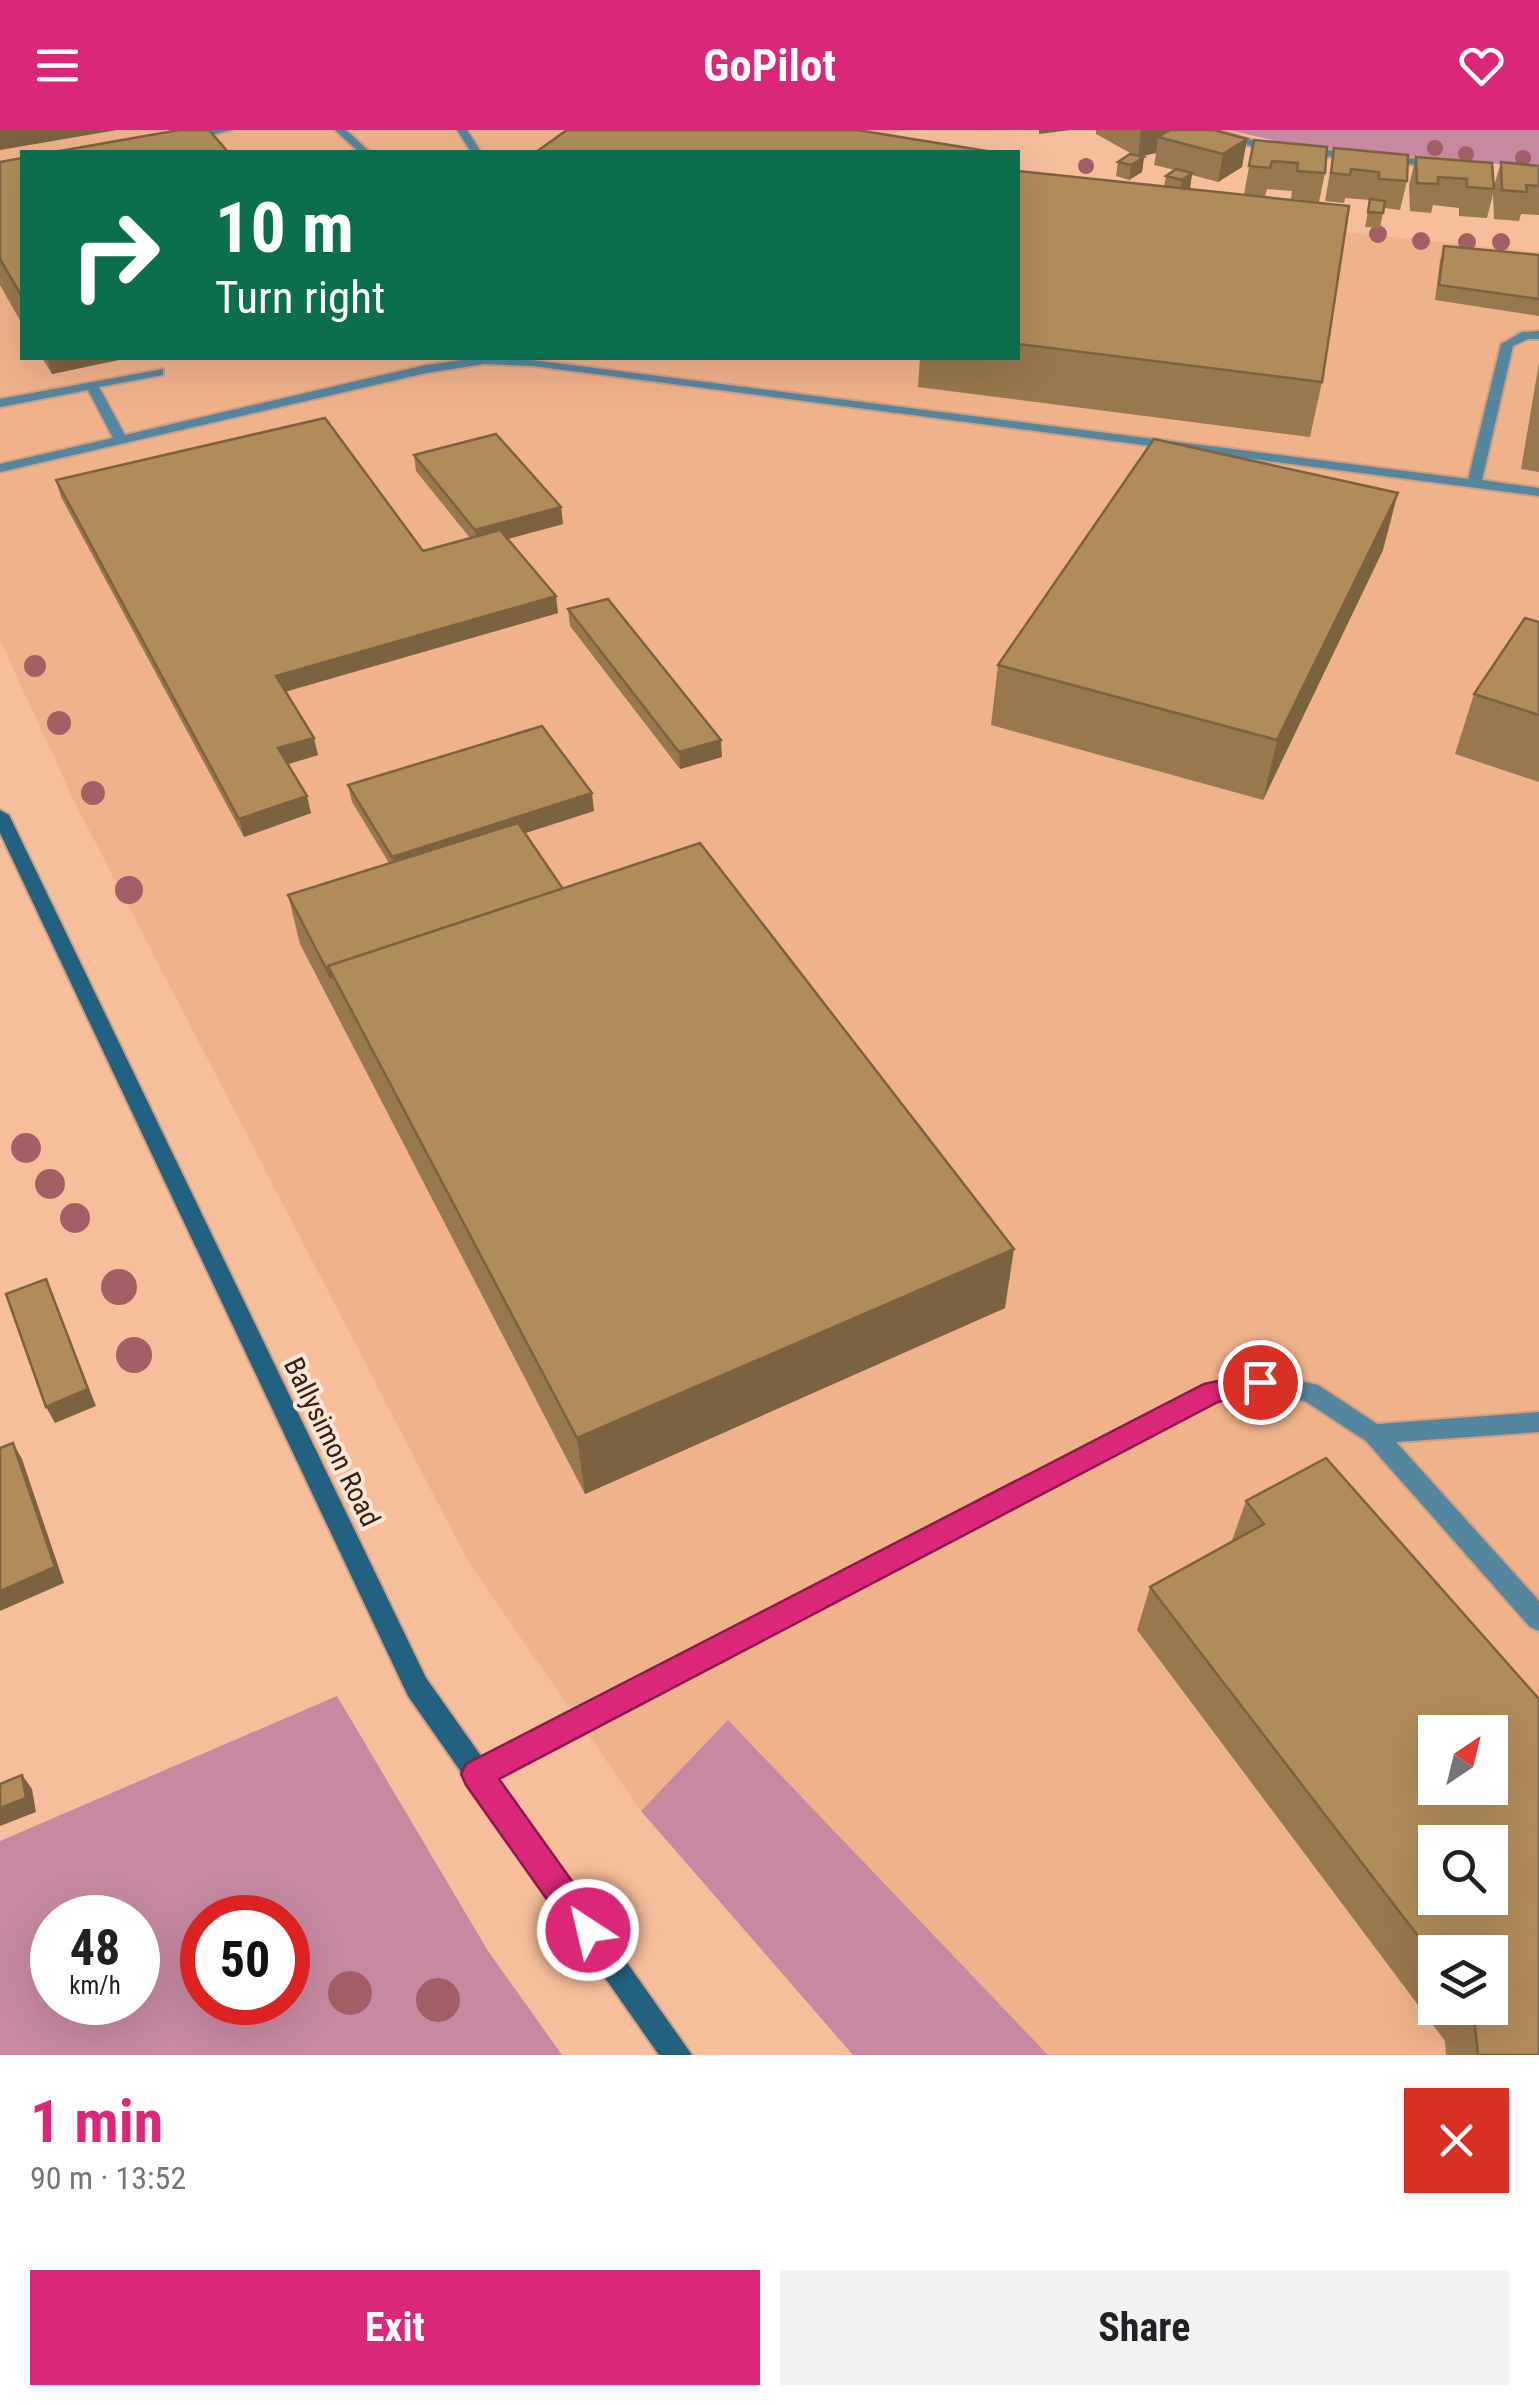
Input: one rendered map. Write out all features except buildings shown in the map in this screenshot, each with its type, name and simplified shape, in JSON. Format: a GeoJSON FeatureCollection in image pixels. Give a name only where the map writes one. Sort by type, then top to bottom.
{"type":"FeatureCollection","features":[{"type":"Feature","properties":{"kind":"main road","name":"Ballysimon Road"},"geometry":{"type":"LineString","coordinates":[[0,816],[417,1687],[677,2055]]}},
{"type":"Feature","properties":{"kind":"street"},"geometry":{"type":"LineString","coordinates":[[174,140],[227,130]]}},
{"type":"Feature","properties":{"kind":"street"},"geometry":{"type":"LineString","coordinates":[[340,130],[362,150]]}},
{"type":"Feature","properties":{"kind":"street"},"geometry":{"type":"LineString","coordinates":[[1208,130],[1263,147],[1454,166]]}},
{"type":"Feature","properties":{"kind":"street"},"geometry":{"type":"LineString","coordinates":[[1474,483],[1506,344],[1526,335],[1539,335]]}},
{"type":"Feature","properties":{"kind":"street"},"geometry":{"type":"LineString","coordinates":[[0,468],[480,360]]}},
{"type":"Feature","properties":{"kind":"street"},"geometry":{"type":"LineString","coordinates":[[501,360],[1539,492]]}},
{"type":"Feature","properties":{"kind":"street"},"geometry":{"type":"LineString","coordinates":[[0,403],[158,372]]}},
{"type":"Feature","properties":{"kind":"street"},"geometry":{"type":"LineString","coordinates":[[92,386],[122,442]]}},
{"type":"Feature","properties":{"kind":"street"},"geometry":{"type":"LineString","coordinates":[[477,1774],[1213,1392],[1260,1382],[1310,1392],[1374,1434],[1539,1619]]}},
{"type":"Feature","properties":{"kind":"street"},"geometry":{"type":"LineString","coordinates":[[1374,1434],[1539,1422]]}},
{"type":"Feature","properties":{"kind":"shaded area"},"geometry":{"type":"Polygon","coordinates":[[[0,130],[901,130],[862,150],[20,150],[20,360],[1020,360],[1216,219],[1539,252],[1539,2055],[1048,2055],[728,1721],[641,1811],[469,1563],[75,803],[0,640],[0,130]]]}},
{"type":"Feature","properties":{"kind":"shaded area"},"geometry":{"type":"Polygon","coordinates":[[[1228,130],[1539,130],[1539,168],[1299,146],[1228,130]]]}},
{"type":"Feature","properties":{"kind":"shaded area"},"geometry":{"type":"Polygon","coordinates":[[[337,1696],[488,1951],[562,2055],[0,2055],[0,1841],[337,1696]]]}},
{"type":"Feature","properties":{"kind":"shaded area"},"geometry":{"type":"Polygon","coordinates":[[[728,1720],[1048,2055],[853,2055],[641,1811],[728,1720]]]}},
{"type":"Feature","properties":{"kind":"route"},"geometry":{"type":"LineString","coordinates":[[588,1930],[477,1774],[1213,1392],[1260,1382]]}}]}
